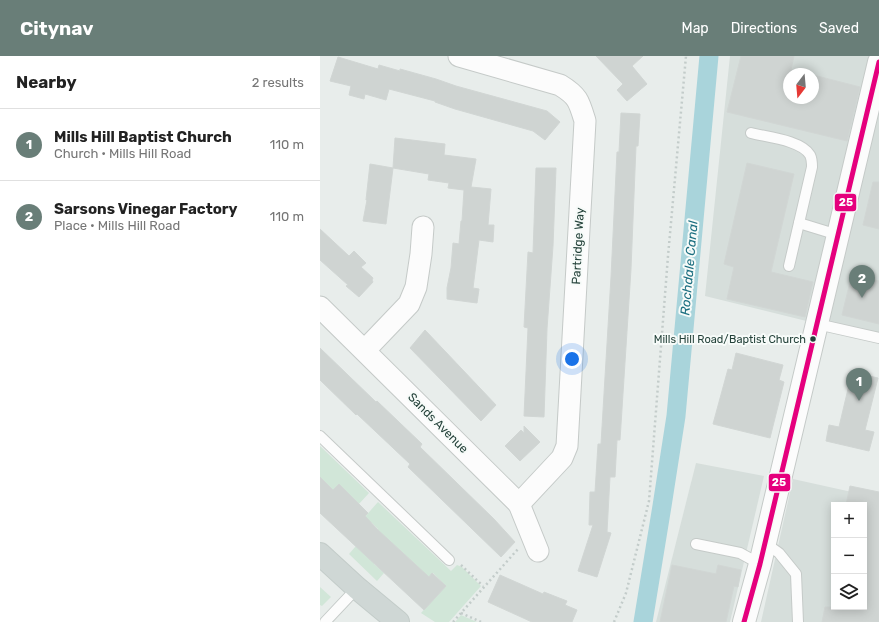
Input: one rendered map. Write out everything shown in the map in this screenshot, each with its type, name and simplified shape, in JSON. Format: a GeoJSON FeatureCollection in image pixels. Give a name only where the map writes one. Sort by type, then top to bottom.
{"type":"FeatureCollection","features":[{"type":"Feature","properties":{"kind":"main road"},"geometry":{"type":"LineString","coordinates":[[320,554],[357,588],[398,622]]}},
{"type":"Feature","properties":{"kind":"street","name":"Partridge Way"},"geometry":{"type":"LineString","coordinates":[[459,56],[560,85],[572,92],[579,102],[584,121],[567,446],[562,458],[518,504]]}},
{"type":"Feature","properties":{"kind":"street"},"geometry":{"type":"LineString","coordinates":[[744,622],[760,564],[879,62]]}},
{"type":"Feature","properties":{"kind":"street"},"geometry":{"type":"LineString","coordinates":[[366,350],[409,304],[416,287],[423,227]]}},
{"type":"Feature","properties":{"kind":"street","name":"Sands Avenue"},"geometry":{"type":"LineString","coordinates":[[320,307],[366,350],[518,504],[534,543]]}},
{"type":"Feature","properties":{"kind":"lane"},"geometry":{"type":"LineString","coordinates":[[751,133],[796,144],[809,154],[812,160],[812,167],[789,266]]}},
{"type":"Feature","properties":{"kind":"lane"},"geometry":{"type":"LineString","coordinates":[[799,223],[838,235]]}},
{"type":"Feature","properties":{"kind":"lane"},"geometry":{"type":"LineString","coordinates":[[817,324],[879,338]]}},
{"type":"Feature","properties":{"kind":"lane"},"geometry":{"type":"LineString","coordinates":[[320,436],[449,560]]}},
{"type":"Feature","properties":{"kind":"lane"},"geometry":{"type":"LineString","coordinates":[[765,543],[780,553],[796,574],[798,622]]}},
{"type":"Feature","properties":{"kind":"lane"},"geometry":{"type":"LineString","coordinates":[[696,544],[740,553],[760,564]]}},
{"type":"Feature","properties":{"kind":"lane"},"geometry":{"type":"LineString","coordinates":[[325,622],[357,588]]}},
{"type":"Feature","properties":{"kind":"path"},"geometry":{"type":"LineString","coordinates":[[614,622],[626,593],[649,501],[668,256],[686,56]]}},
{"type":"Feature","properties":{"kind":"path"},"geometry":{"type":"LineString","coordinates":[[452,622],[484,586],[534,543]]}},
{"type":"Feature","properties":{"kind":"path"},"geometry":{"type":"LineString","coordinates":[[449,560],[463,566],[484,586]]}},
{"type":"Feature","properties":{"kind":"path"},"geometry":{"type":"LineString","coordinates":[[460,613],[481,622]]}},
{"type":"Feature","properties":{"kind":"shaded area"},"geometry":{"type":"Polygon","coordinates":[[[730,56],[879,56],[879,339],[705,296],[730,56]]]}},
{"type":"Feature","properties":{"kind":"shaded area"},"geometry":{"type":"Polygon","coordinates":[[[696,463],[764,476],[730,622],[656,622],[696,463]]]}},
{"type":"Feature","properties":{"kind":"shaded area"},"geometry":{"type":"Polygon","coordinates":[[[793,479],[879,498],[879,622],[761,622],[793,479]]]}},
{"type":"Feature","properties":{"kind":"green space"},"geometry":{"type":"Polygon","coordinates":[[[320,446],[369,493],[358,505],[320,504],[320,496],[329,486],[320,477],[320,446]]]}},
{"type":"Feature","properties":{"kind":"green space"},"geometry":{"type":"Polygon","coordinates":[[[378,502],[451,571],[457,565],[462,567],[481,586],[449,622],[435,622],[421,613],[446,586],[433,573],[427,579],[417,566],[393,544],[374,564],[384,573],[377,581],[349,554],[356,546],[378,529],[372,523],[363,519],[378,502]]]}},
{"type":"Feature","properties":{"kind":"green space"},"geometry":{"type":"Polygon","coordinates":[[[320,587],[331,597],[322,606],[320,605],[320,587]]]}},
{"type":"Feature","properties":{"kind":"green space"},"geometry":{"type":"Polygon","coordinates":[[[461,615],[477,622],[455,622],[461,615]]]}},
{"type":"Feature","properties":{"kind":"building"},"geometry":{"type":"Polygon","coordinates":[[[596,56],[643,56],[632,66],[647,84],[627,101],[617,90],[623,84],[596,56]]]}},
{"type":"Feature","properties":{"kind":"building"},"geometry":{"type":"Polygon","coordinates":[[[741,56],[794,56],[791,68],[783,68],[783,104],[819,104],[819,77],[860,87],[847,141],[727,112],[741,56]]]}},
{"type":"Feature","properties":{"kind":"building"},"geometry":{"type":"Polygon","coordinates":[[[338,57],[378,69],[379,65],[400,71],[400,69],[547,111],[560,122],[545,140],[533,131],[455,109],[435,101],[389,89],[386,100],[365,94],[364,99],[349,95],[351,86],[330,81],[338,57]]]}},
{"type":"Feature","properties":{"kind":"building"},"geometry":{"type":"Polygon","coordinates":[[[621,113],[640,114],[638,146],[636,146],[631,269],[620,440],[617,440],[615,477],[610,477],[607,532],[611,533],[597,577],[578,571],[593,525],[589,525],[590,492],[595,492],[598,444],[601,444],[617,152],[619,152],[621,113]]]}},
{"type":"Feature","properties":{"kind":"building"},"geometry":{"type":"Polygon","coordinates":[[[395,138],[445,144],[444,155],[476,159],[471,187],[491,189],[488,225],[494,225],[493,242],[479,240],[473,288],[479,289],[477,303],[447,299],[453,243],[459,244],[464,190],[448,188],[449,183],[428,180],[429,174],[393,168],[395,138]]]}},
{"type":"Feature","properties":{"kind":"building"},"geometry":{"type":"Polygon","coordinates":[[[747,163],[794,174],[771,272],[813,282],[805,317],[727,299],[734,267],[724,264],[747,163]]]}},
{"type":"Feature","properties":{"kind":"building"},"geometry":{"type":"Polygon","coordinates":[[[370,164],[393,168],[386,224],[363,221],[367,200],[370,164]]]}},
{"type":"Feature","properties":{"kind":"building"},"geometry":{"type":"Polygon","coordinates":[[[536,168],[556,168],[553,246],[547,329],[544,417],[524,416],[528,328],[524,327],[528,252],[533,253],[536,168]]]}},
{"type":"Feature","properties":{"kind":"building"},"geometry":{"type":"Polygon","coordinates":[[[873,182],[879,182],[879,229],[863,225],[873,182]]]}},
{"type":"Feature","properties":{"kind":"building"},"geometry":{"type":"Polygon","coordinates":[[[320,229],[349,256],[354,251],[366,263],[361,267],[373,278],[373,282],[359,297],[320,260],[320,229]]]}},
{"type":"Feature","properties":{"kind":"building"},"geometry":{"type":"Polygon","coordinates":[[[852,274],[879,281],[879,324],[842,315],[852,274]]]}},
{"type":"Feature","properties":{"kind":"building"},"geometry":{"type":"Polygon","coordinates":[[[425,330],[496,405],[481,421],[410,348],[425,330]]]}},
{"type":"Feature","properties":{"kind":"building"},"geometry":{"type":"Polygon","coordinates":[[[320,348],[422,444],[420,447],[494,519],[515,542],[501,557],[408,467],[410,464],[320,380],[320,348]]]}},
{"type":"Feature","properties":{"kind":"building"},"geometry":{"type":"Polygon","coordinates":[[[736,353],[783,365],[779,380],[784,382],[770,438],[713,424],[728,369],[732,370],[736,353]]]}},
{"type":"Feature","properties":{"kind":"building"},"geometry":{"type":"Polygon","coordinates":[[[852,372],[878,378],[865,430],[874,432],[869,451],[826,441],[829,425],[839,427],[852,372]]]}},
{"type":"Feature","properties":{"kind":"building"},"geometry":{"type":"Polygon","coordinates":[[[524,426],[540,442],[520,461],[505,446],[521,430],[524,433],[524,426]]]}},
{"type":"Feature","properties":{"kind":"building"},"geometry":{"type":"Polygon","coordinates":[[[320,477],[333,490],[339,484],[368,513],[365,516],[378,530],[429,577],[432,573],[446,586],[424,610],[320,513],[320,477]]]}},
{"type":"Feature","properties":{"kind":"building"},"geometry":{"type":"Polygon","coordinates":[[[850,486],[879,492],[879,622],[822,622],[825,607],[831,607],[831,610],[867,610],[867,502],[847,502],[850,486]]]}},
{"type":"Feature","properties":{"kind":"building"},"geometry":{"type":"Polygon","coordinates":[[[672,565],[716,574],[718,565],[741,570],[738,587],[734,586],[726,622],[660,622],[672,565]]]}},
{"type":"Feature","properties":{"kind":"building"},"geometry":{"type":"Polygon","coordinates":[[[500,575],[543,594],[544,592],[567,601],[565,605],[577,610],[572,622],[532,622],[488,602],[500,575]]]}},
{"type":"Feature","properties":{"kind":"waterway","name":"Rochdale Canal"},"geometry":{"type":"LineString","coordinates":[[643,622],[676,416],[709,56]]}},
{"type":"Feature","properties":{"kind":"transit line","name":"25"},"geometry":{"type":"LineString","coordinates":[[744,622],[760,564],[879,62]]}},
{"type":"Feature","properties":{"kind":"place","name":"Sarsons Vinegar Factory"},"geometry":{"type":"Point","coordinates":[862,298]}},
{"type":"Feature","properties":{"kind":"place","name":"Mills Hill Road/Baptist Church"},"geometry":{"type":"Point","coordinates":[813,339]}},
{"type":"Feature","properties":{"kind":"place","name":"Mills Hill Baptist Church"},"geometry":{"type":"Point","coordinates":[859,401]}}]}
